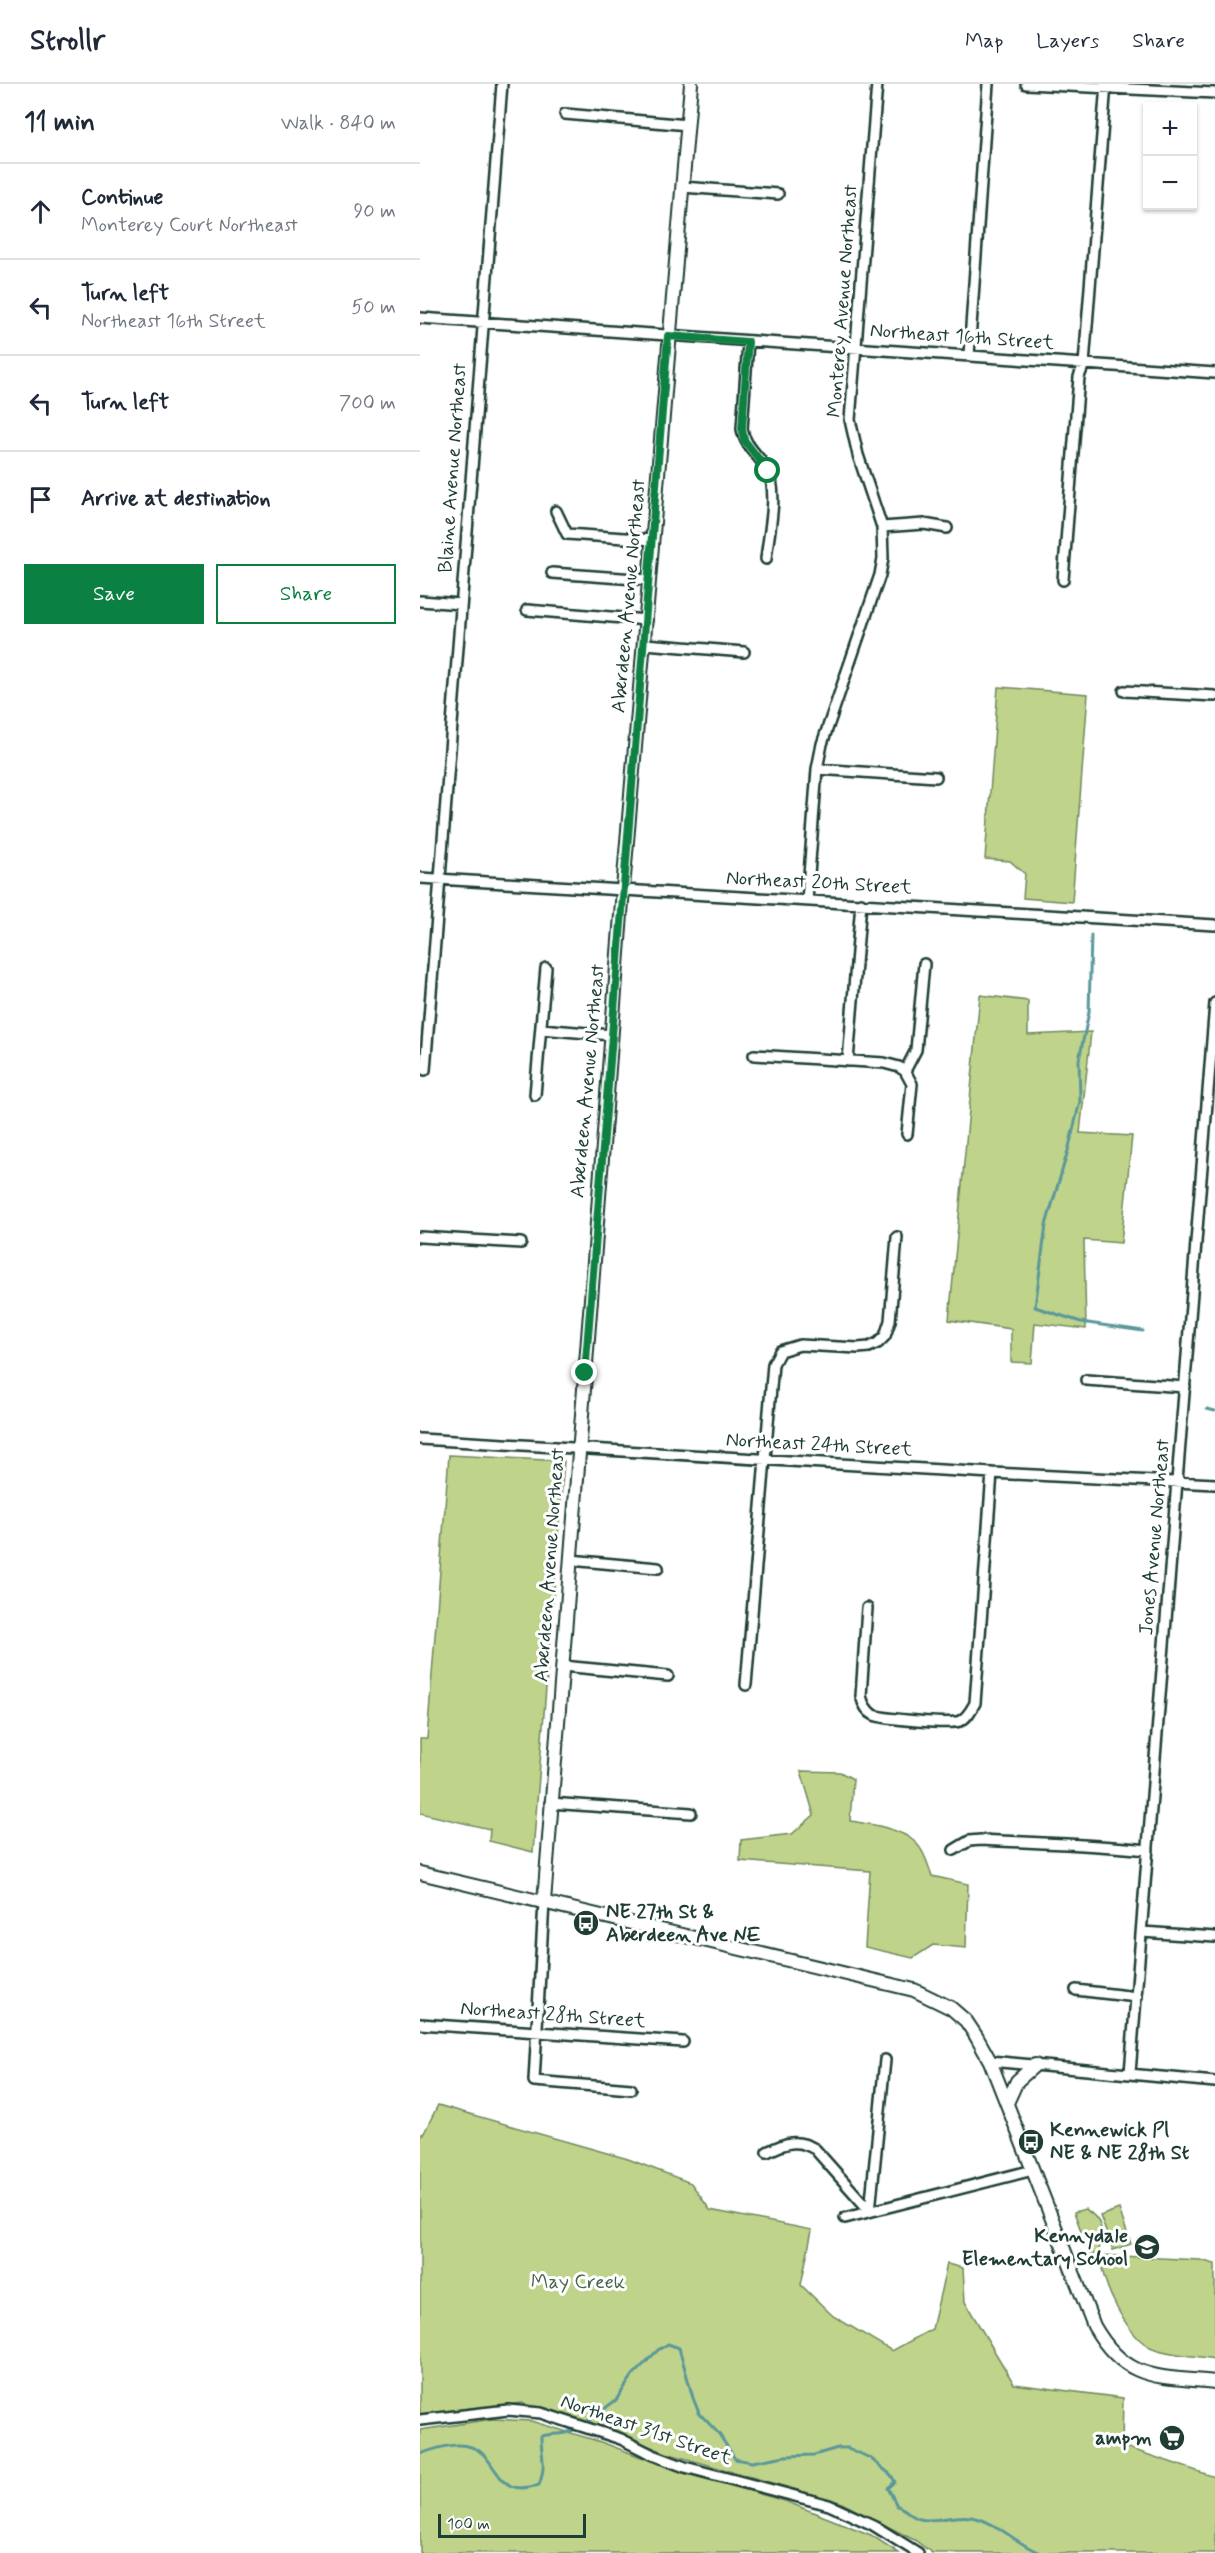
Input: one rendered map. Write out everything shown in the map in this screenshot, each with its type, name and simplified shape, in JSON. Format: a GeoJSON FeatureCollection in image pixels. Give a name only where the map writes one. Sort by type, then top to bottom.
{"type":"FeatureCollection","features":[{"type":"Feature","properties":{"kind":"street","name":"Blaine Avenue Northeast"},"geometry":{"type":"LineString","coordinates":[[425,1070],[502,84]]}},
{"type":"Feature","properties":{"kind":"street","name":"Aberdeen Avenue Northeast"},"geometry":{"type":"LineString","coordinates":[[631,2089],[534,2081],[550,1803],[611,1035],[647,620],[668,336],[691,84]]}},
{"type":"Feature","properties":{"kind":"street","name":"Monterey Avenue Northeast"},"geometry":{"type":"LineString","coordinates":[[807,901],[822,744],[880,575],[883,558],[882,527],[858,455],[850,420],[877,84]]}},
{"type":"Feature","properties":{"kind":"street"},"geometry":{"type":"LineString","coordinates":[[969,355],[988,84]]}},
{"type":"Feature","properties":{"kind":"street"},"geometry":{"type":"LineString","coordinates":[[1026,84],[1106,86],[1215,93]]}},
{"type":"Feature","properties":{"kind":"street"},"geometry":{"type":"LineString","coordinates":[[1063,580],[1079,377],[1084,364],[1106,86]]}},
{"type":"Feature","properties":{"kind":"street"},"geometry":{"type":"LineString","coordinates":[[565,114],[688,125]]}},
{"type":"Feature","properties":{"kind":"street"},"geometry":{"type":"LineString","coordinates":[[682,187],[778,194]]}},
{"type":"Feature","properties":{"kind":"street","name":"Northeast 16th Street"},"geometry":{"type":"LineString","coordinates":[[420,318],[1215,373]]}},
{"type":"Feature","properties":{"kind":"street"},"geometry":{"type":"LineString","coordinates":[[748,342],[742,429],[744,440],[768,471],[773,487],[766,559]]}},
{"type":"Feature","properties":{"kind":"street"},"geometry":{"type":"LineString","coordinates":[[556,511],[567,534],[653,540]]}},
{"type":"Feature","properties":{"kind":"street"},"geometry":{"type":"LineString","coordinates":[[882,527],[924,524],[947,528]]}},
{"type":"Feature","properties":{"kind":"street"},"geometry":{"type":"LineString","coordinates":[[552,573],[650,580]]}},
{"type":"Feature","properties":{"kind":"street"},"geometry":{"type":"LineString","coordinates":[[420,601],[461,604]]}},
{"type":"Feature","properties":{"kind":"street"},"geometry":{"type":"LineString","coordinates":[[527,610],[647,620]]}},
{"type":"Feature","properties":{"kind":"street"},"geometry":{"type":"LineString","coordinates":[[645,644],[744,652]]}},
{"type":"Feature","properties":{"kind":"street"},"geometry":{"type":"LineString","coordinates":[[1124,690],[1215,696]]}},
{"type":"Feature","properties":{"kind":"street"},"geometry":{"type":"LineString","coordinates":[[818,769],[936,777]]}},
{"type":"Feature","properties":{"kind":"street","name":"Northeast 20th Street"},"geometry":{"type":"LineString","coordinates":[[420,878],[1215,925]]}},
{"type":"Feature","properties":{"kind":"street"},"geometry":{"type":"LineString","coordinates":[[848,1061],[861,903]]}},
{"type":"Feature","properties":{"kind":"street"},"geometry":{"type":"LineString","coordinates":[[905,1071],[916,1050],[924,964]]}},
{"type":"Feature","properties":{"kind":"street"},"geometry":{"type":"LineString","coordinates":[[535,1095],[546,968]]}},
{"type":"Feature","properties":{"kind":"street","name":"Jones Avenue Northeast"},"geometry":{"type":"LineString","coordinates":[[1130,2073],[1215,1003]]}},
{"type":"Feature","properties":{"kind":"street"},"geometry":{"type":"LineString","coordinates":[[541,1029],[611,1035]]}},
{"type":"Feature","properties":{"kind":"street"},"geometry":{"type":"LineString","coordinates":[[754,1055],[892,1065],[905,1071],[912,1084],[907,1134]]}},
{"type":"Feature","properties":{"kind":"street"},"geometry":{"type":"LineString","coordinates":[[420,1237],[521,1243]]}},
{"type":"Feature","properties":{"kind":"street"},"geometry":{"type":"LineString","coordinates":[[746,1685],[772,1372],[780,1351],[800,1345],[869,1347],[885,1336],[890,1321],[897,1237]]}},
{"type":"Feature","properties":{"kind":"street"},"geometry":{"type":"LineString","coordinates":[[1086,1380],[1185,1387]]}},
{"type":"Feature","properties":{"kind":"street","name":"Northeast 24th Street"},"geometry":{"type":"LineString","coordinates":[[420,1439],[1215,1484]]}},
{"type":"Feature","properties":{"kind":"street"},"geometry":{"type":"LineString","coordinates":[[867,1608],[861,1696],[866,1709],[879,1716],[947,1723],[961,1720],[967,1715],[975,1703],[992,1473]]}},
{"type":"Feature","properties":{"kind":"street"},"geometry":{"type":"LineString","coordinates":[[570,1560],[658,1568]]}},
{"type":"Feature","properties":{"kind":"street"},"geometry":{"type":"LineString","coordinates":[[562,1666],[668,1676]]}},
{"type":"Feature","properties":{"kind":"street"},"geometry":{"type":"LineString","coordinates":[[550,1803],[691,1814]]}},
{"type":"Feature","properties":{"kind":"street"},"geometry":{"type":"LineString","coordinates":[[954,1850],[969,1841],[981,1840],[1086,1844],[1148,1850]]}},
{"type":"Feature","properties":{"kind":"street"},"geometry":{"type":"LineString","coordinates":[[420,1873],[914,1990],[951,2008],[966,2021],[990,2061],[1094,2326],[1105,2344],[1127,2365],[1150,2375],[1215,2382]]}},
{"type":"Feature","properties":{"kind":"street"},"geometry":{"type":"LineString","coordinates":[[1142,1932],[1215,1937]]}},
{"type":"Feature","properties":{"kind":"street"},"geometry":{"type":"LineString","coordinates":[[1076,1990],[1137,1996]]}},
{"type":"Feature","properties":{"kind":"street","name":"Northeast 28th Street"},"geometry":{"type":"LineString","coordinates":[[420,2024],[683,2042]]}},
{"type":"Feature","properties":{"kind":"street"},"geometry":{"type":"LineString","coordinates":[[870,2211],[885,2060]]}},
{"type":"Feature","properties":{"kind":"street"},"geometry":{"type":"LineString","coordinates":[[990,2061],[1215,2082]]}},
{"type":"Feature","properties":{"kind":"street"},"geometry":{"type":"LineString","coordinates":[[1007,2103],[1017,2081],[1035,2065]]}},
{"type":"Feature","properties":{"kind":"street"},"geometry":{"type":"LineString","coordinates":[[767,2152],[788,2142],[803,2142],[815,2149],[870,2211]]}},
{"type":"Feature","properties":{"kind":"street"},"geometry":{"type":"LineString","coordinates":[[845,2218],[1033,2170]]}},
{"type":"Feature","properties":{"kind":"street","name":"Northeast 31st Street"},"geometry":{"type":"LineString","coordinates":[[420,2420],[508,2410],[541,2413],[621,2439],[653,2455],[685,2467],[829,2505],[873,2525],[918,2553]]}},
{"type":"Feature","properties":{"kind":"green space"},"geometry":{"type":"Polygon","coordinates":[[[998,687],[1088,694],[1072,902],[1023,898],[1025,874],[1010,861],[985,859],[998,687]]]}},
{"type":"Feature","properties":{"kind":"green space"},"geometry":{"type":"Polygon","coordinates":[[[980,995],[1028,1001],[1028,1035],[1091,1032],[1080,1133],[1132,1136],[1121,1243],[1084,1240],[1086,1329],[1035,1323],[1032,1363],[1011,1362],[1011,1329],[949,1320],[980,995]]]}},
{"type":"Feature","properties":{"kind":"green space"},"geometry":{"type":"Polygon","coordinates":[[[449,1455],[564,1461],[533,1852],[489,1841],[490,1829],[420,1813],[420,1739],[427,1739],[449,1455]]]}},
{"type":"Feature","properties":{"kind":"green space"},"geometry":{"type":"Polygon","coordinates":[[[801,1771],[840,1772],[853,1779],[850,1821],[884,1827],[909,1837],[921,1849],[932,1876],[968,1884],[966,1948],[933,1945],[913,1958],[865,1947],[870,1871],[740,1861],[741,1840],[792,1834],[814,1815],[801,1771]]]}},
{"type":"Feature","properties":{"kind":"green space","name":"May Creek"},"geometry":{"type":"Polygon","coordinates":[[[438,2105],[628,2159],[691,2183],[710,2210],[812,2230],[801,2285],[833,2316],[892,2351],[932,2329],[947,2264],[963,2268],[965,2302],[1014,2384],[1123,2398],[1122,2446],[1215,2477],[1215,2553],[932,2553],[916,2541],[840,2502],[666,2453],[614,2432],[522,2403],[420,2414],[420,2135],[424,2133],[438,2105]]]}},
{"type":"Feature","properties":{"kind":"green space"},"geometry":{"type":"Polygon","coordinates":[[[1085,2209],[1099,2222],[1102,2233],[1098,2253],[1090,2255],[1074,2212],[1085,2209]]]}},
{"type":"Feature","properties":{"kind":"green space"},"geometry":{"type":"Polygon","coordinates":[[[1119,2209],[1131,2244],[1113,2250],[1100,2216],[1119,2209]]]}},
{"type":"Feature","properties":{"kind":"green space"},"geometry":{"type":"Polygon","coordinates":[[[1100,2255],[1200,2260],[1215,2264],[1215,2359],[1155,2349],[1135,2334],[1117,2309],[1110,2294],[1100,2255]]]}},
{"type":"Feature","properties":{"kind":"green space"},"geometry":{"type":"Polygon","coordinates":[[[493,2419],[531,2421],[601,2442],[681,2472],[785,2501],[871,2535],[899,2553],[420,2553],[420,2430],[493,2419]]]}},
{"type":"Feature","properties":{"kind":"waterway"},"geometry":{"type":"LineString","coordinates":[[1091,935],[1089,1012],[1079,1060],[1080,1101],[1046,1225],[1035,1307],[1081,1322],[1143,1331]]}},
{"type":"Feature","properties":{"kind":"waterway"},"geometry":{"type":"LineString","coordinates":[[1207,1409],[1215,1411]]}},
{"type":"Feature","properties":{"kind":"waterway","name":"May Creek"},"geometry":{"type":"LineString","coordinates":[[584,2424],[616,2400],[633,2375],[658,2350],[668,2344],[679,2348],[699,2413],[719,2434],[735,2459],[752,2462],[785,2456],[814,2455],[838,2448],[848,2448],[870,2458],[891,2475],[895,2482],[888,2488],[897,2506],[913,2516],[926,2520],[971,2517],[990,2523],[1040,2553]]}},
{"type":"Feature","properties":{"kind":"waterway","name":"May Creek"},"geometry":{"type":"LineString","coordinates":[[420,2454],[452,2445],[469,2446],[483,2454],[506,2483],[514,2487],[529,2487],[539,2485],[541,2477],[543,2465],[541,2436],[565,2433],[579,2427]]}},
{"type":"Feature","properties":{"kind":"place","name":"NE 27th St & Aberdeen Ave NE"},"geometry":{"type":"Point","coordinates":[586,1923]}},
{"type":"Feature","properties":{"kind":"place","name":"Kennewick Pl NE & NE 28th St"},"geometry":{"type":"Point","coordinates":[1031,2142]}},
{"type":"Feature","properties":{"kind":"place","name":"Kennydale Elementary School"},"geometry":{"type":"Point","coordinates":[1147,2247]}},
{"type":"Feature","properties":{"kind":"place","name":"ampm"},"geometry":{"type":"Point","coordinates":[1172,2438]}},
{"type":"Feature","properties":{"kind":"route"},"geometry":{"type":"LineString","coordinates":[[585,1373],[668,336],[748,342],[742,429],[744,440],[750,450],[768,471]]}}]}
